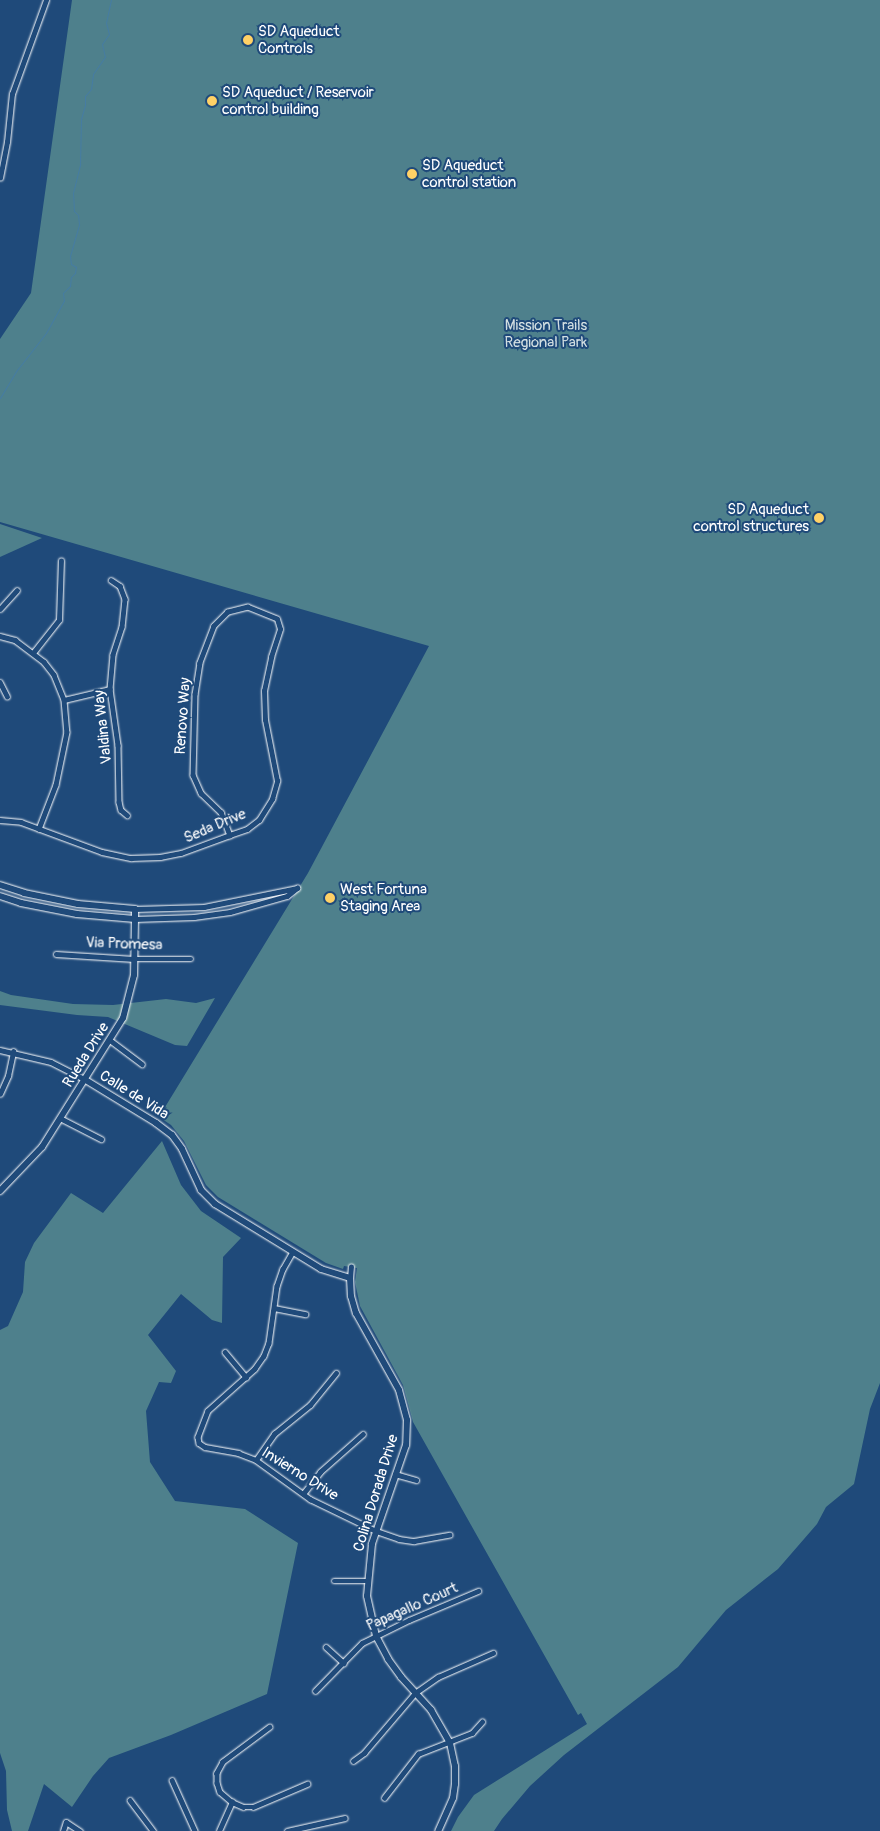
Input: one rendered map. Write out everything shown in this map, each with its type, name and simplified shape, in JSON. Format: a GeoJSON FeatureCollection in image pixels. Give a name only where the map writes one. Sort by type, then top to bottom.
{"type":"FeatureCollection","features":[{"type":"Feature","properties":{"kind":"street"},"geometry":{"type":"LineString","coordinates":[[0,178],[7,142],[12,94],[46,0]]}},
{"type":"Feature","properties":{"kind":"street"},"geometry":{"type":"LineString","coordinates":[[33,653],[59,620],[61,561]]}},
{"type":"Feature","properties":{"kind":"street","name":"Valdina Way"},"geometry":{"type":"LineString","coordinates":[[111,580],[120,586],[125,598],[122,627],[113,656],[110,689],[118,745],[119,802],[121,810],[127,815]]}},
{"type":"Feature","properties":{"kind":"street"},"geometry":{"type":"LineString","coordinates":[[0,610],[18,590]]}},
{"type":"Feature","properties":{"kind":"street","name":"Renovo Way"},"geometry":{"type":"LineString","coordinates":[[230,835],[221,812],[201,793],[193,775],[195,694],[200,664],[211,630],[224,615],[233,610],[248,607],[272,616]]}},
{"type":"Feature","properties":{"kind":"street","name":"Seda Drive"},"geometry":{"type":"LineString","coordinates":[[0,820],[21,822],[102,852],[132,858],[160,857],[181,853],[247,829],[265,813],[272,799],[276,781],[265,720],[264,691],[267,670],[280,629],[279,622],[272,616]]}},
{"type":"Feature","properties":{"kind":"street"},"geometry":{"type":"LineString","coordinates":[[0,636],[15,640],[33,653],[54,675],[64,700],[67,732],[56,785],[39,829]]}},
{"type":"Feature","properties":{"kind":"street"},"geometry":{"type":"LineString","coordinates":[[0,682],[7,696]]}},
{"type":"Feature","properties":{"kind":"street"},"geometry":{"type":"LineString","coordinates":[[64,700],[110,689]]}},
{"type":"Feature","properties":{"kind":"street"},"geometry":{"type":"LineString","coordinates":[[0,885],[24,893],[78,904],[135,909],[204,907],[297,888],[288,896],[230,912],[194,917],[135,919],[77,914],[22,903],[0,896]]}},
{"type":"Feature","properties":{"kind":"street","name":"Rueda Drive"},"geometry":{"type":"LineString","coordinates":[[0,1191],[42,1147],[62,1119],[84,1079],[123,1018],[134,976],[135,909]]}},
{"type":"Feature","properties":{"kind":"street","name":"Via Promesa"},"geometry":{"type":"LineString","coordinates":[[56,954],[134,959],[191,959]]}},
{"type":"Feature","properties":{"kind":"street"},"geometry":{"type":"LineString","coordinates":[[110,1040],[142,1064]]}},
{"type":"Feature","properties":{"kind":"street","name":"Calle de Vida"},"geometry":{"type":"LineString","coordinates":[[0,1050],[51,1062],[84,1079],[163,1128],[182,1149],[201,1190],[215,1204],[321,1269],[350,1278]]}},
{"type":"Feature","properties":{"kind":"street"},"geometry":{"type":"LineString","coordinates":[[0,1094],[8,1076],[13,1052]]}},
{"type":"Feature","properties":{"kind":"street"},"geometry":{"type":"LineString","coordinates":[[62,1119],[101,1139]]}},
{"type":"Feature","properties":{"kind":"street"},"geometry":{"type":"LineString","coordinates":[[225,1352],[246,1377],[264,1356],[269,1343],[274,1308],[283,1269],[293,1252]]}},
{"type":"Feature","properties":{"kind":"street","name":"Colina Dorada Drive"},"geometry":{"type":"LineString","coordinates":[[351,1267],[351,1296],[356,1313],[399,1390],[408,1429],[406,1445],[372,1544],[367,1596],[376,1636],[388,1659],[415,1694],[431,1710],[449,1741],[455,1766],[455,1784],[453,1798],[438,1831]]}},
{"type":"Feature","properties":{"kind":"street"},"geometry":{"type":"LineString","coordinates":[[274,1308],[305,1314]]}},
{"type":"Feature","properties":{"kind":"street"},"geometry":{"type":"LineString","coordinates":[[256,1460],[274,1434],[310,1405],[336,1373]]}},
{"type":"Feature","properties":{"kind":"street","name":"Invierno Drive"},"geometry":{"type":"LineString","coordinates":[[246,1377],[208,1411],[198,1437],[199,1443],[205,1448],[238,1453],[256,1460],[303,1494],[376,1531],[399,1539],[414,1541],[449,1535]]}},
{"type":"Feature","properties":{"kind":"street"},"geometry":{"type":"LineString","coordinates":[[303,1494],[320,1472],[363,1434]]}},
{"type":"Feature","properties":{"kind":"street"},"geometry":{"type":"LineString","coordinates":[[395,1474],[416,1480]]}},
{"type":"Feature","properties":{"kind":"street"},"geometry":{"type":"LineString","coordinates":[[334,1581],[367,1581]]}},
{"type":"Feature","properties":{"kind":"street","name":"Papagallo Court"},"geometry":{"type":"LineString","coordinates":[[316,1692],[362,1643],[478,1591]]}},
{"type":"Feature","properties":{"kind":"street"},"geometry":{"type":"LineString","coordinates":[[326,1647],[344,1662]]}},
{"type":"Feature","properties":{"kind":"street"},"geometry":{"type":"LineString","coordinates":[[353,1761],[364,1753],[415,1694],[438,1677],[493,1653]]}},
{"type":"Feature","properties":{"kind":"street"},"geometry":{"type":"LineString","coordinates":[[384,1798],[418,1754],[472,1733],[482,1722]]}},
{"type":"Feature","properties":{"kind":"street"},"geometry":{"type":"LineString","coordinates":[[270,1727],[224,1762],[217,1773],[217,1783],[220,1792],[232,1802],[243,1807],[254,1806],[307,1784]]}},
{"type":"Feature","properties":{"kind":"street"},"geometry":{"type":"LineString","coordinates":[[172,1780],[195,1831]]}},
{"type":"Feature","properties":{"kind":"street"},"geometry":{"type":"LineString","coordinates":[[130,1800],[153,1831]]}},
{"type":"Feature","properties":{"kind":"street"},"geometry":{"type":"LineString","coordinates":[[219,1831],[232,1802]]}},
{"type":"Feature","properties":{"kind":"street"},"geometry":{"type":"LineString","coordinates":[[287,1831],[345,1818]]}},
{"type":"Feature","properties":{"kind":"street"},"geometry":{"type":"LineString","coordinates":[[63,1831],[66,1822],[80,1831]]}},
{"type":"Feature","properties":{"kind":"green space","name":"Mission Trails Regional Park"},"geometry":{"type":"Polygon","coordinates":[[[72,0],[880,0],[880,1383],[870,1409],[854,1484],[826,1507],[817,1524],[778,1569],[726,1610],[678,1667],[564,1755],[530,1786],[494,1831],[451,1831],[458,1817],[474,1795],[587,1724],[581,1713],[578,1715],[413,1422],[403,1385],[360,1306],[355,1282],[357,1268],[344,1266],[343,1269],[326,1263],[218,1197],[206,1185],[184,1141],[171,1125],[159,1117],[308,873],[429,646],[0,522],[0,339],[31,293],[72,0]]]}},
{"type":"Feature","properties":{"kind":"green space"},"geometry":{"type":"Polygon","coordinates":[[[0,524],[42,538],[0,557],[0,524]]]}},
{"type":"Feature","properties":{"kind":"green space"},"geometry":{"type":"Polygon","coordinates":[[[0,991],[11,995],[73,1004],[113,1005],[166,999],[196,1003],[215,998],[187,1046],[175,1045],[108,1017],[0,1005],[0,991]]]}},
{"type":"Feature","properties":{"kind":"green space"},"geometry":{"type":"Polygon","coordinates":[[[162,1141],[181,1185],[201,1211],[241,1238],[223,1257],[222,1323],[212,1320],[181,1294],[148,1335],[176,1371],[171,1383],[159,1382],[146,1411],[150,1462],[175,1501],[245,1509],[298,1543],[267,1694],[171,1735],[109,1758],[93,1776],[72,1807],[44,1784],[28,1831],[12,1831],[7,1810],[6,1771],[0,1753],[0,1330],[8,1326],[23,1292],[25,1262],[34,1243],[71,1193],[103,1213],[162,1141]]]}},
{"type":"Feature","properties":{"kind":"waterway"},"geometry":{"type":"LineString","coordinates":[[0,398],[17,370],[46,333],[64,301],[63,293],[70,286],[71,277],[75,273],[76,267],[71,264],[70,256],[79,224],[78,215],[74,211],[73,193],[80,164],[81,119],[85,105],[85,96],[91,89],[93,74],[105,57],[102,44],[109,34],[106,23],[111,0]]}},
{"type":"Feature","properties":{"kind":"place","name":"SD Aqueduct Controls"},"geometry":{"type":"Point","coordinates":[248,40]}},
{"type":"Feature","properties":{"kind":"place","name":"SD Aqueduct / Reservoir control building"},"geometry":{"type":"Point","coordinates":[212,101]}},
{"type":"Feature","properties":{"kind":"place","name":"SD Aqueduct control station"},"geometry":{"type":"Point","coordinates":[412,174]}},
{"type":"Feature","properties":{"kind":"place","name":"SD Aqueduct control structures"},"geometry":{"type":"Point","coordinates":[819,518]}},
{"type":"Feature","properties":{"kind":"place","name":"West Fortuna Staging Area"},"geometry":{"type":"Point","coordinates":[330,898]}}]}
